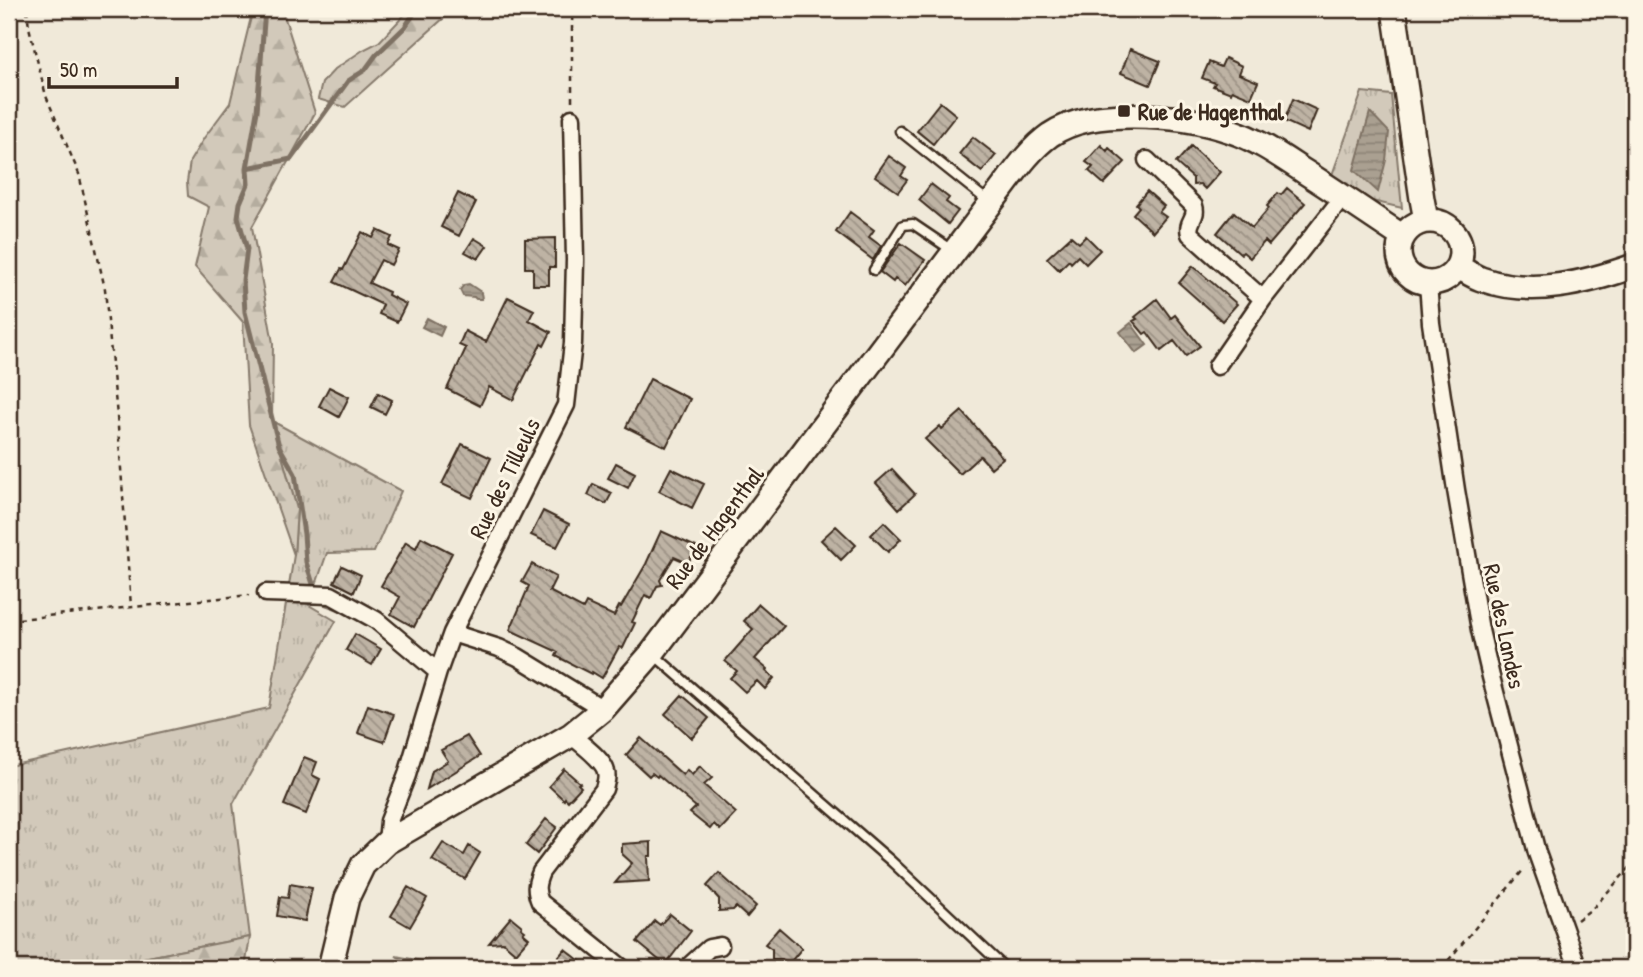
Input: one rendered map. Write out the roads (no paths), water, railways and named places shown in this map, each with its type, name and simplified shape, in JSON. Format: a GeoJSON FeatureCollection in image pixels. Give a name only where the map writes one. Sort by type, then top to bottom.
{"type":"FeatureCollection","features":[{"type":"Feature","properties":{"kind":"street"},"geometry":{"type":"LineString","coordinates":[[1394,9],[1426,220]]}},
{"type":"Feature","properties":{"kind":"street","name":"Rue de Hagenthal"},"geometry":{"type":"LineString","coordinates":[[330,968],[347,898],[363,865],[387,842],[571,735],[603,709],[652,653],[1024,161],[1048,137],[1077,122],[1121,116],[1190,120],[1232,131],[1280,155],[1402,237]]}},
{"type":"Feature","properties":{"kind":"street","name":"Rue des Tilleuls"},"geometry":{"type":"LineString","coordinates":[[387,842],[389,821],[407,775],[452,633],[566,405],[574,329],[572,118]]}},
{"type":"Feature","properties":{"kind":"street"},"geometry":{"type":"LineString","coordinates":[[1147,160],[1194,205],[1195,215],[1188,228],[1190,234],[1263,299]]}},
{"type":"Feature","properties":{"kind":"street"},"geometry":{"type":"LineString","coordinates":[[1217,366],[1263,299],[1343,197]]}},
{"type":"Feature","properties":{"kind":"street"},"geometry":{"type":"LineString","coordinates":[[1426,220],[1445,224],[1453,230],[1461,247],[1458,266],[1452,274],[1445,279],[1428,283],[1409,275],[1399,257],[1402,237],[1408,229],[1426,220]]}},
{"type":"Feature","properties":{"kind":"street"},"geometry":{"type":"LineString","coordinates":[[1458,266],[1480,279],[1516,287],[1551,287],[1600,278],[1634,266]]}},
{"type":"Feature","properties":{"kind":"street","name":"Rue des Landes"},"geometry":{"type":"LineString","coordinates":[[1428,283],[1431,323],[1456,490],[1480,630],[1537,853],[1578,968]]}},
{"type":"Feature","properties":{"kind":"street"},"geometry":{"type":"LineString","coordinates":[[266,593],[331,595],[376,620],[438,672]]}},
{"type":"Feature","properties":{"kind":"street"},"geometry":{"type":"LineString","coordinates":[[452,633],[518,657],[603,709]]}},
{"type":"Feature","properties":{"kind":"street"},"geometry":{"type":"LineString","coordinates":[[571,735],[602,764],[607,778],[604,789],[541,872],[536,893],[540,902],[622,968]]}},
{"type":"Feature","properties":{"kind":"street"},"geometry":{"type":"LineString","coordinates":[[687,968],[709,948],[720,946]]}},
{"type":"Feature","properties":{"kind":"lane"},"geometry":{"type":"LineString","coordinates":[[900,131],[991,204]]}},
{"type":"Feature","properties":{"kind":"lane"},"geometry":{"type":"LineString","coordinates":[[874,270],[903,225],[907,224],[913,224],[955,253]]}},
{"type":"Feature","properties":{"kind":"lane"},"geometry":{"type":"LineString","coordinates":[[652,653],[891,862],[1005,968]]}},
{"type":"Feature","properties":{"kind":"waterway"},"geometry":{"type":"LineString","coordinates":[[247,168],[257,111],[265,9]]}},
{"type":"Feature","properties":{"kind":"waterway"},"geometry":{"type":"LineString","coordinates":[[313,584],[306,562],[295,474],[279,446],[245,312],[243,280],[247,249],[238,217],[240,203],[248,184],[247,168],[291,159],[348,81],[365,70],[376,55],[405,27],[417,9]]}},
{"type":"Feature","properties":{"kind":"waterway"},"geometry":{"type":"LineString","coordinates":[[321,602],[340,609]]}},
{"type":"Feature","properties":{"kind":"waterway"},"geometry":{"type":"LineString","coordinates":[[272,968],[315,964]]}},
{"type":"Feature","properties":{"kind":"waterway"},"geometry":{"type":"LineString","coordinates":[[367,968],[383,964],[431,968]]}},
{"type":"Feature","properties":{"kind":"waterway"},"geometry":{"type":"LineString","coordinates":[[344,967],[357,968]]}},
{"type":"Feature","properties":{"kind":"place","name":"Rue de Hagenthal"},"geometry":{"type":"Point","coordinates":[1124,111]}}]}
